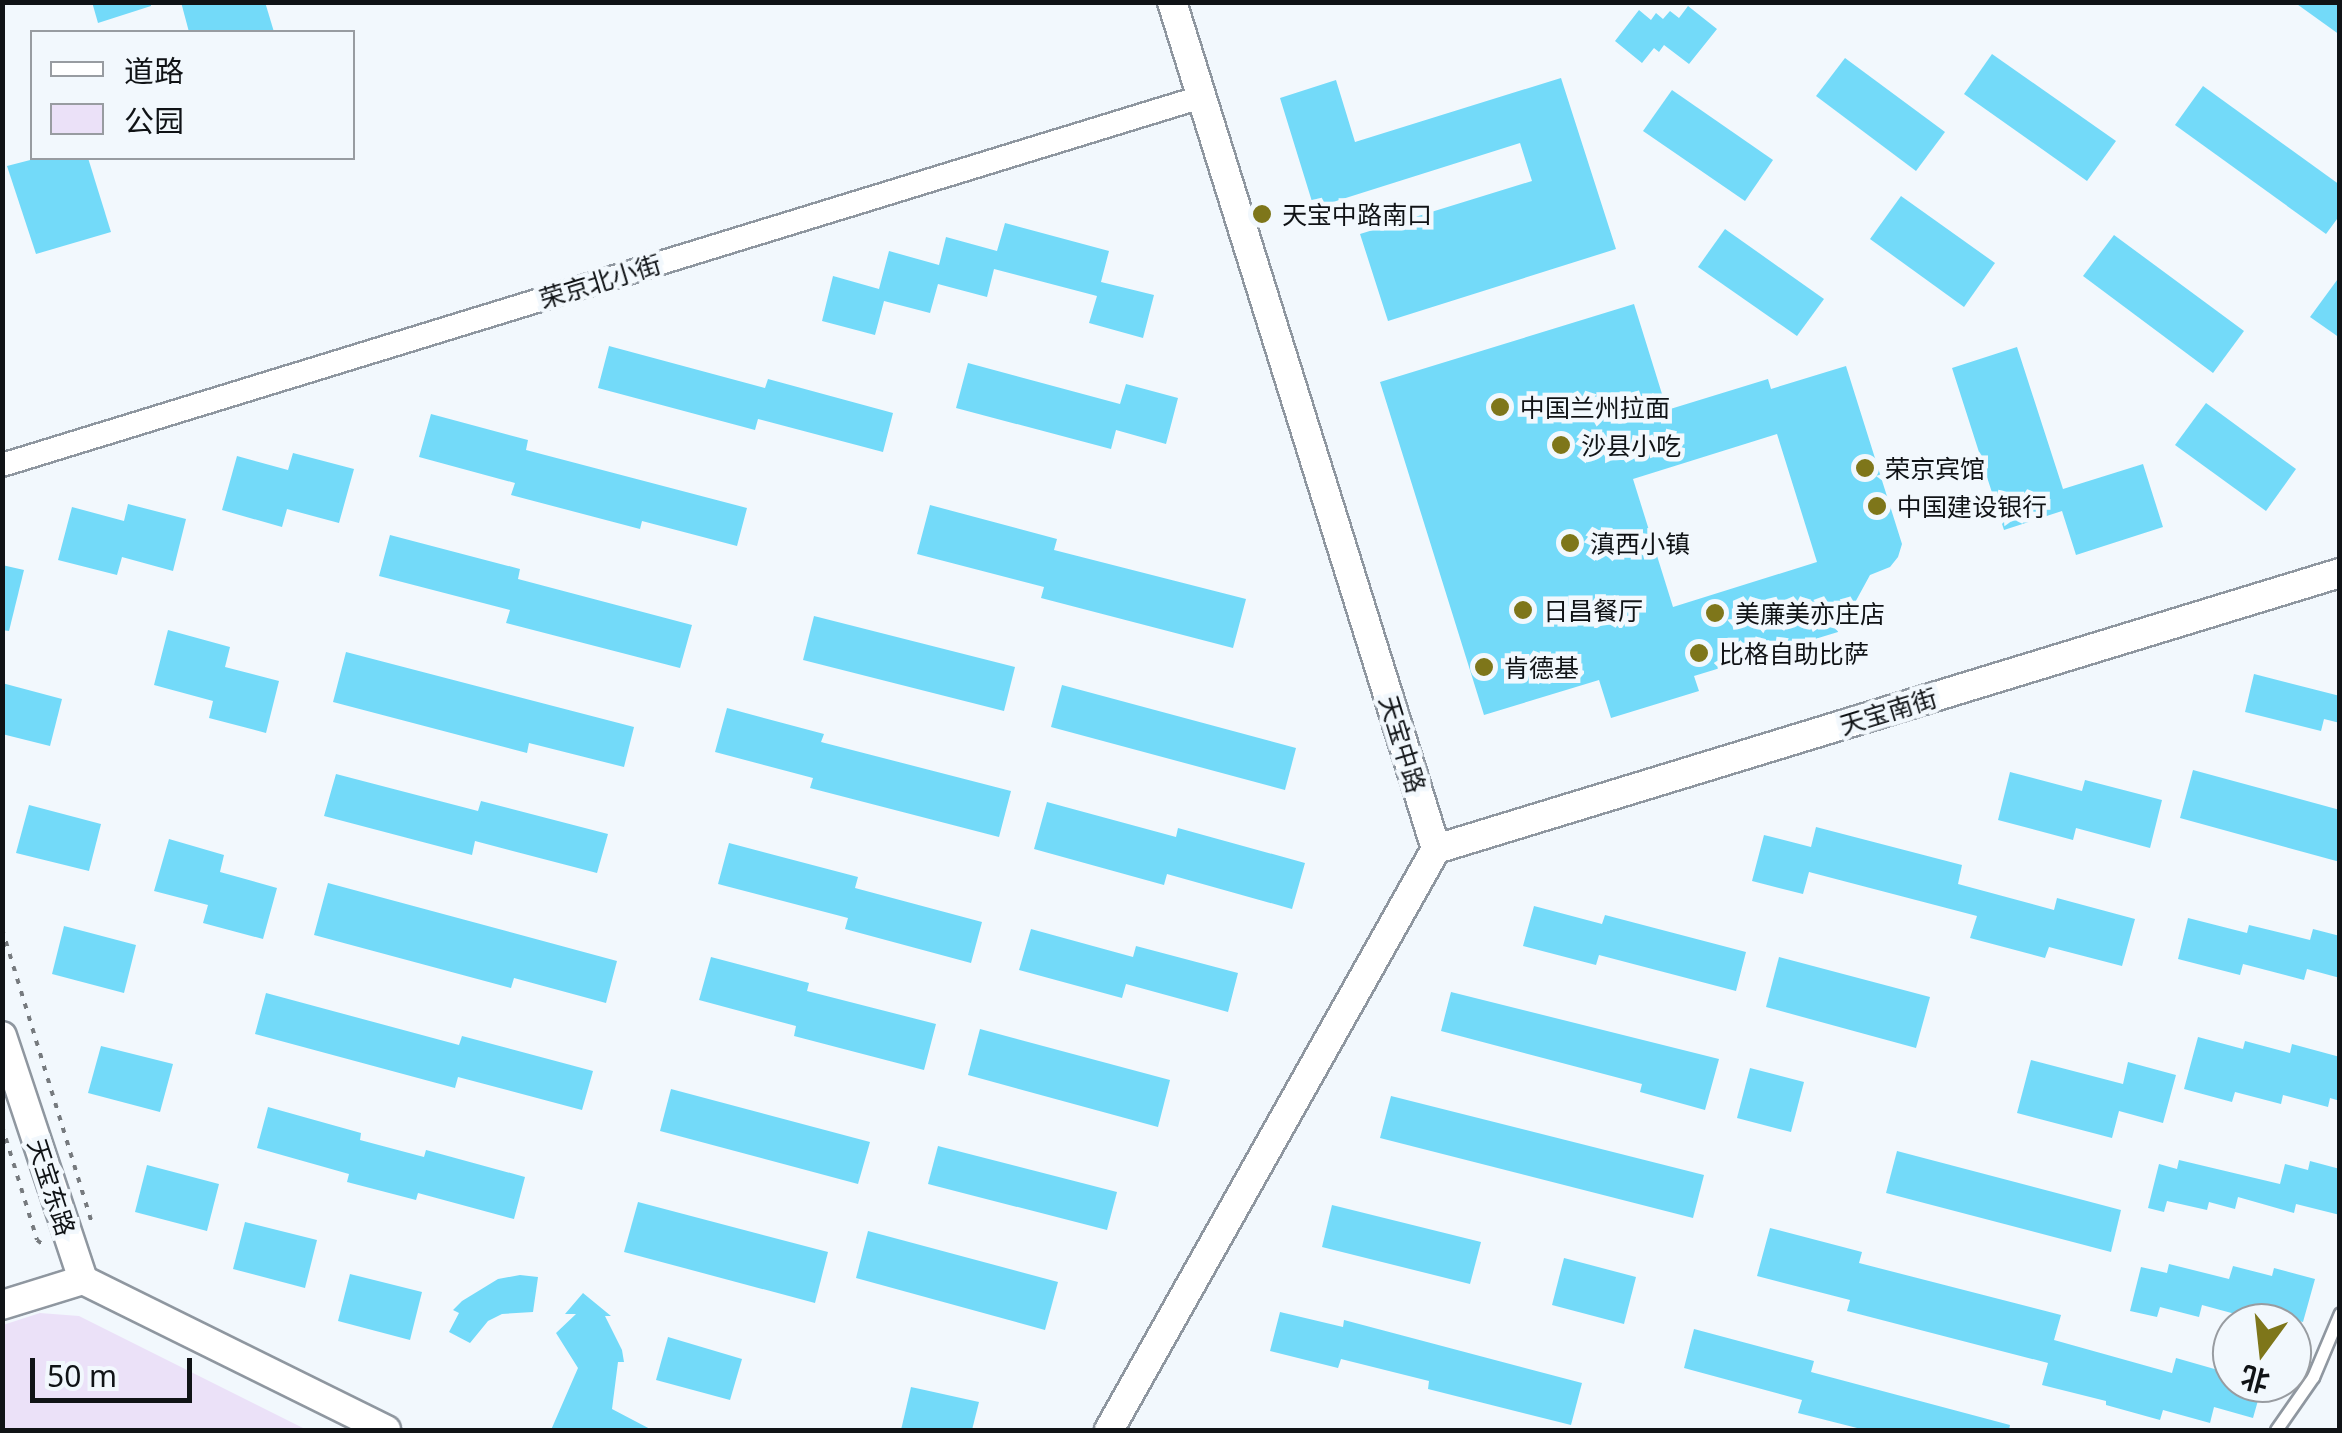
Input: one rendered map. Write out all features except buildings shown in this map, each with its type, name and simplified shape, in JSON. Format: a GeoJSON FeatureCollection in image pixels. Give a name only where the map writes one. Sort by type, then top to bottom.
{"type":"FeatureCollection","features":[{"type":"Feature","properties":{"kind":"street","name":"天宝中路"},"geometry":{"type":"LineString","coordinates":[[1172,2],[1198,98],[1436,849]]}},
{"type":"Feature","properties":{"kind":"street","name":"荣京北小街"},"geometry":{"type":"LineString","coordinates":[[2,466],[1198,98]]}},
{"type":"Feature","properties":{"kind":"street","name":"天宝南街"},"geometry":{"type":"LineString","coordinates":[[1436,849],[2340,573]]}},
{"type":"Feature","properties":{"kind":"street"},"geometry":{"type":"LineString","coordinates":[[1109,1430],[1436,849]]}},
{"type":"Feature","properties":{"kind":"street","name":"天宝东路"},"geometry":{"type":"LineString","coordinates":[[2,1036],[83,1280]]}},
{"type":"Feature","properties":{"kind":"street"},"geometry":{"type":"LineString","coordinates":[[2,1305],[83,1280],[386,1430]]}},
{"type":"Feature","properties":{"kind":"lane"},"geometry":{"type":"LineString","coordinates":[[2276,1430],[2314,1378],[2340,1312]]}},
{"type":"Feature","properties":{"kind":"path"},"geometry":{"type":"LineString","coordinates":[[2,929],[91,1216],[89,1232]]}},
{"type":"Feature","properties":{"kind":"green space"},"geometry":{"type":"Polygon","coordinates":[[[40,1313],[79,1316],[307,1430],[3,1430],[3,1325],[40,1313]]]}},
{"type":"Feature","properties":{"kind":"place","name":"天宝中路南口"},"geometry":{"type":"Point","coordinates":[1262,214]}},
{"type":"Feature","properties":{"kind":"place","name":"中国兰州拉面"},"geometry":{"type":"Point","coordinates":[1500,407]}},
{"type":"Feature","properties":{"kind":"place","name":"沙县小吃"},"geometry":{"type":"Point","coordinates":[1561,445]}},
{"type":"Feature","properties":{"kind":"place","name":"荣京宾馆"},"geometry":{"type":"Point","coordinates":[1865,468]}},
{"type":"Feature","properties":{"kind":"place","name":"中国建设银行"},"geometry":{"type":"Point","coordinates":[1877,506]}},
{"type":"Feature","properties":{"kind":"place","name":"滇西小镇"},"geometry":{"type":"Point","coordinates":[1570,543]}},
{"type":"Feature","properties":{"kind":"place","name":"日昌餐厅"},"geometry":{"type":"Point","coordinates":[1523,610]}},
{"type":"Feature","properties":{"kind":"place","name":"美廉美亦庄店"},"geometry":{"type":"Point","coordinates":[1715,613]}},
{"type":"Feature","properties":{"kind":"place","name":"比格自助比萨"},"geometry":{"type":"Point","coordinates":[1699,653]}},
{"type":"Feature","properties":{"kind":"place","name":"肯德基"},"geometry":{"type":"Point","coordinates":[1484,667]}}]}
